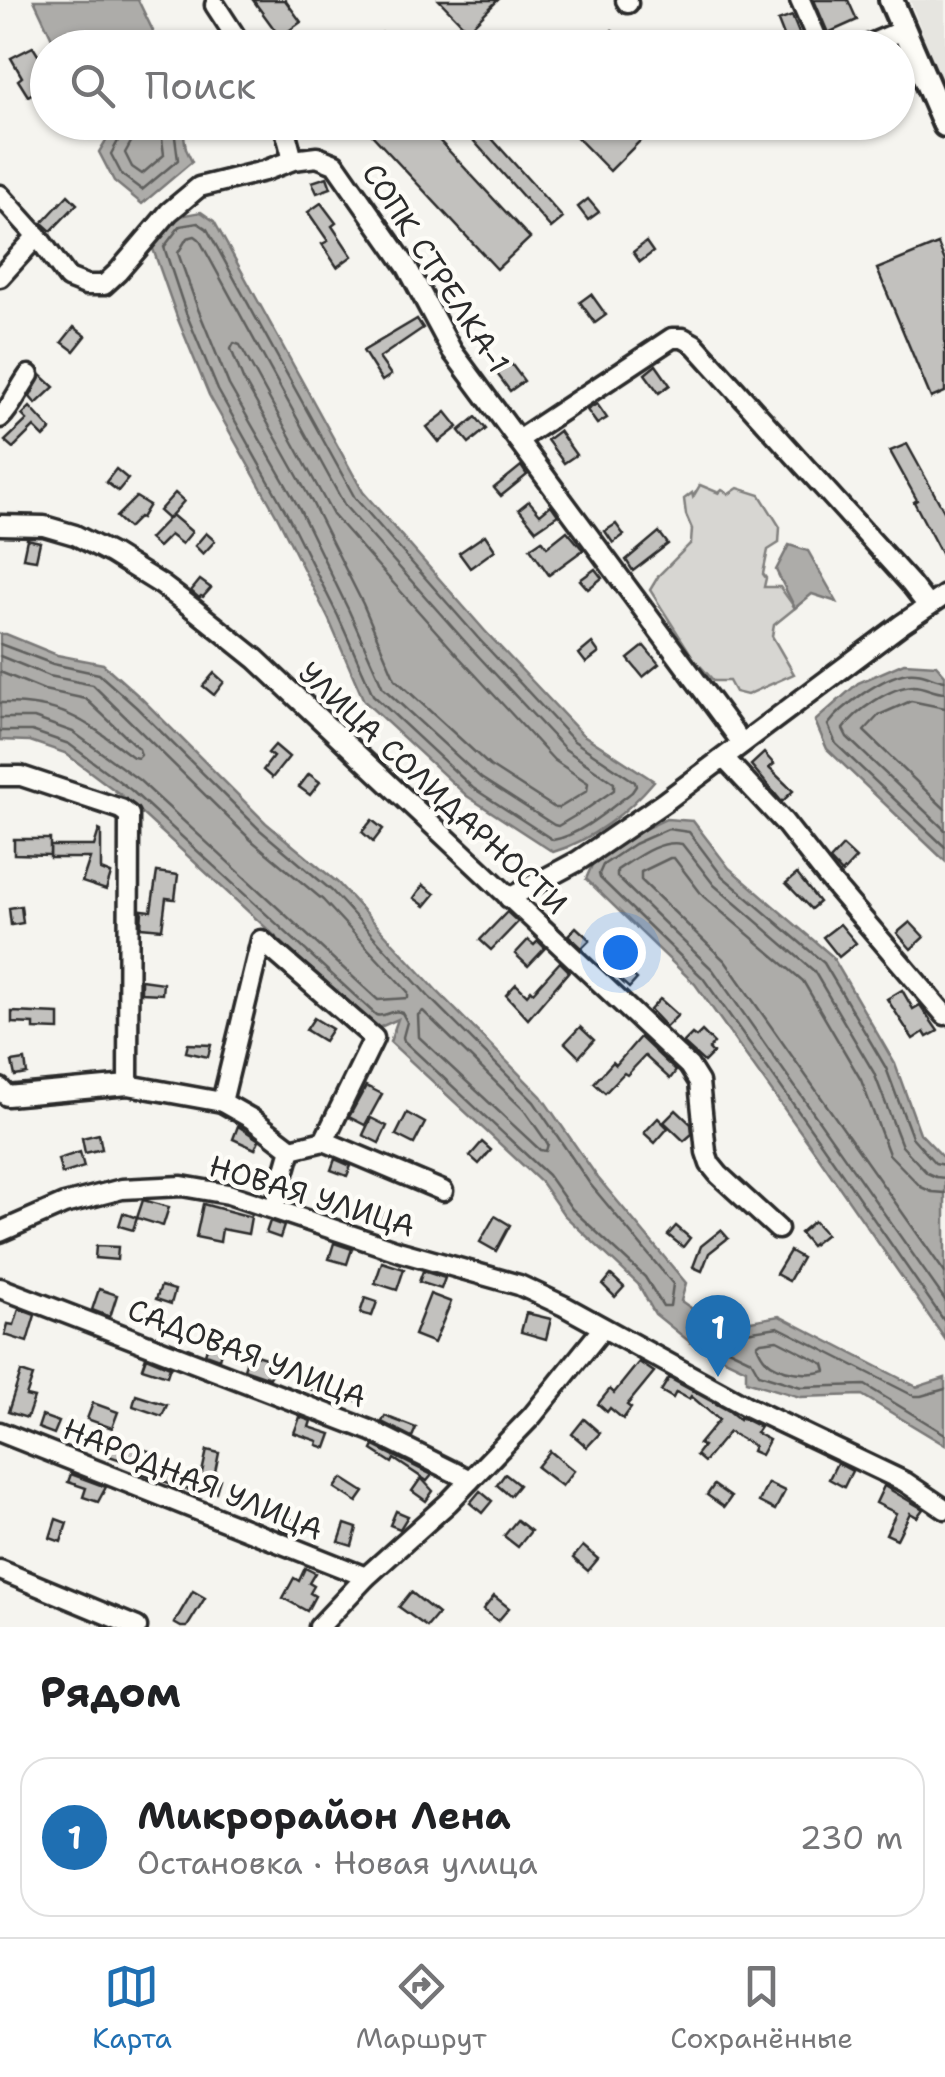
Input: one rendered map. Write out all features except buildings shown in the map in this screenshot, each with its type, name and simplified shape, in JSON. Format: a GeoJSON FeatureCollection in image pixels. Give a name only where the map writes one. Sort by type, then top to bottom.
{"type":"FeatureCollection","features":[{"type":"Feature","properties":{"kind":"main road"},"geometry":{"type":"LineString","coordinates":[[891,0],[902,30]]}},
{"type":"Feature","properties":{"kind":"main road"},"geometry":{"type":"LineString","coordinates":[[915,59],[945,125]]}},
{"type":"Feature","properties":{"kind":"street"},"geometry":{"type":"LineString","coordinates":[[800,0],[812,30]]}},
{"type":"Feature","properties":{"kind":"street"},"geometry":{"type":"LineString","coordinates":[[215,5],[231,30]]}},
{"type":"Feature","properties":{"kind":"street"},"geometry":{"type":"LineString","coordinates":[[287,140],[292,160]]}},
{"type":"Feature","properties":{"kind":"street","name":"СОПК СТРЕЛКА-1"},"geometry":{"type":"LineString","coordinates":[[0,196],[68,278],[86,286],[104,285],[169,212],[199,187],[292,160],[317,156],[335,164],[407,268],[452,351],[742,744]]}},
{"type":"Feature","properties":{"kind":"street"},"geometry":{"type":"LineString","coordinates":[[0,277],[37,236]]}},
{"type":"Feature","properties":{"kind":"street"},"geometry":{"type":"LineString","coordinates":[[518,440],[672,338],[684,338],[694,344],[928,606]]}},
{"type":"Feature","properties":{"kind":"street"},"geometry":{"type":"LineString","coordinates":[[0,418],[29,375]]}},
{"type":"Feature","properties":{"kind":"street","name":"УЛИЦА СОЛИДАРНОСТИ"},"geometry":{"type":"LineString","coordinates":[[0,525],[44,526],[112,554],[162,585],[256,659],[689,1066],[699,1082],[710,1164],[778,1229]]}},
{"type":"Feature","properties":{"kind":"street"},"geometry":{"type":"LineString","coordinates":[[510,898],[578,861],[945,595]]}},
{"type":"Feature","properties":{"kind":"street"},"geometry":{"type":"LineString","coordinates":[[724,758],[784,822],[945,1016]]}},
{"type":"Feature","properties":{"kind":"street"},"geometry":{"type":"LineString","coordinates":[[0,776],[21,776],[129,814],[128,1085]]}},
{"type":"Feature","properties":{"kind":"street"},"geometry":{"type":"LineString","coordinates":[[222,1102],[261,940],[374,1038],[324,1142]]}},
{"type":"Feature","properties":{"kind":"street"},"geometry":{"type":"LineString","coordinates":[[4,1092],[128,1085],[222,1102],[291,1149],[324,1142],[443,1192]]}},
{"type":"Feature","properties":{"kind":"street"},"geometry":{"type":"LineString","coordinates":[[274,1208],[291,1149]]}},
{"type":"Feature","properties":{"kind":"street","name":"НОВАЯ УЛИЦА"},"geometry":{"type":"LineString","coordinates":[[0,1232],[64,1204],[122,1188],[182,1186],[228,1194],[401,1252],[519,1286],[746,1406],[906,1482],[945,1509]]}},
{"type":"Feature","properties":{"kind":"street","name":"САДОВАЯ УЛИЦА"},"geometry":{"type":"LineString","coordinates":[[0,1288],[372,1431],[470,1480]]}},
{"type":"Feature","properties":{"kind":"street"},"geometry":{"type":"LineString","coordinates":[[319,1627],[532,1416],[603,1328]]}},
{"type":"Feature","properties":{"kind":"street","name":"НАРОДНАЯ УЛИЦА"},"geometry":{"type":"LineString","coordinates":[[0,1432],[366,1577]]}},
{"type":"Feature","properties":{"kind":"street"},"geometry":{"type":"LineString","coordinates":[[0,1570],[137,1627]]}},
{"type":"Feature","properties":{"kind":"shaded area"},"geometry":{"type":"Polygon","coordinates":[[[910,0],[945,0],[945,93],[910,0]]]}},
{"type":"Feature","properties":{"kind":"shaded area"},"geometry":{"type":"Polygon","coordinates":[[[700,485],[719,493],[722,490],[729,494],[738,488],[760,495],[780,527],[779,543],[768,550],[764,587],[780,587],[795,608],[774,625],[772,636],[794,674],[747,695],[735,692],[729,681],[714,681],[694,659],[650,590],[659,575],[691,543],[692,529],[684,499],[692,493],[693,497],[700,485]]]}},
{"type":"Feature","properties":{"kind":"water"},"geometry":{"type":"Polygon","coordinates":[[[34,0],[138,0],[153,30],[48,30],[34,0]]]}},
{"type":"Feature","properties":{"kind":"water"},"geometry":{"type":"Polygon","coordinates":[[[106,140],[185,140],[192,162],[142,204],[114,181],[99,152],[106,140]]]}},
{"type":"Feature","properties":{"kind":"water"},"geometry":{"type":"Polygon","coordinates":[[[201,212],[214,221],[363,492],[582,734],[654,781],[595,833],[553,852],[467,796],[364,701],[278,518],[209,395],[152,246],[175,217],[201,212]]]}},
{"type":"Feature","properties":{"kind":"water"},"geometry":{"type":"Polygon","coordinates":[[[789,545],[808,551],[837,602],[812,594],[795,608],[776,570],[789,545]]]}},
{"type":"Feature","properties":{"kind":"water"},"geometry":{"type":"Polygon","coordinates":[[[0,634],[57,655],[103,664],[266,823],[338,883],[541,1096],[598,1178],[686,1283],[681,1301],[707,1319],[739,1323],[779,1316],[917,1387],[945,1378],[945,1445],[862,1395],[800,1397],[746,1381],[746,1369],[691,1343],[655,1314],[638,1284],[564,1215],[541,1182],[390,1042],[398,1019],[376,1029],[125,798],[65,753],[30,741],[0,740],[0,634]]]}},
{"type":"Feature","properties":{"kind":"water"},"geometry":{"type":"Polygon","coordinates":[[[904,663],[936,665],[945,675],[945,861],[827,749],[815,721],[858,683],[904,663]]]}},
{"type":"Feature","properties":{"kind":"water"},"geometry":{"type":"Polygon","coordinates":[[[666,819],[693,821],[729,868],[832,956],[895,1064],[920,1133],[945,1159],[945,1339],[695,984],[586,879],[595,858],[666,819]]]}},
{"type":"Feature","properties":{"kind":"place","name":"Микрорайон Лена"},"geometry":{"type":"Point","coordinates":[718,1377]}}]}
